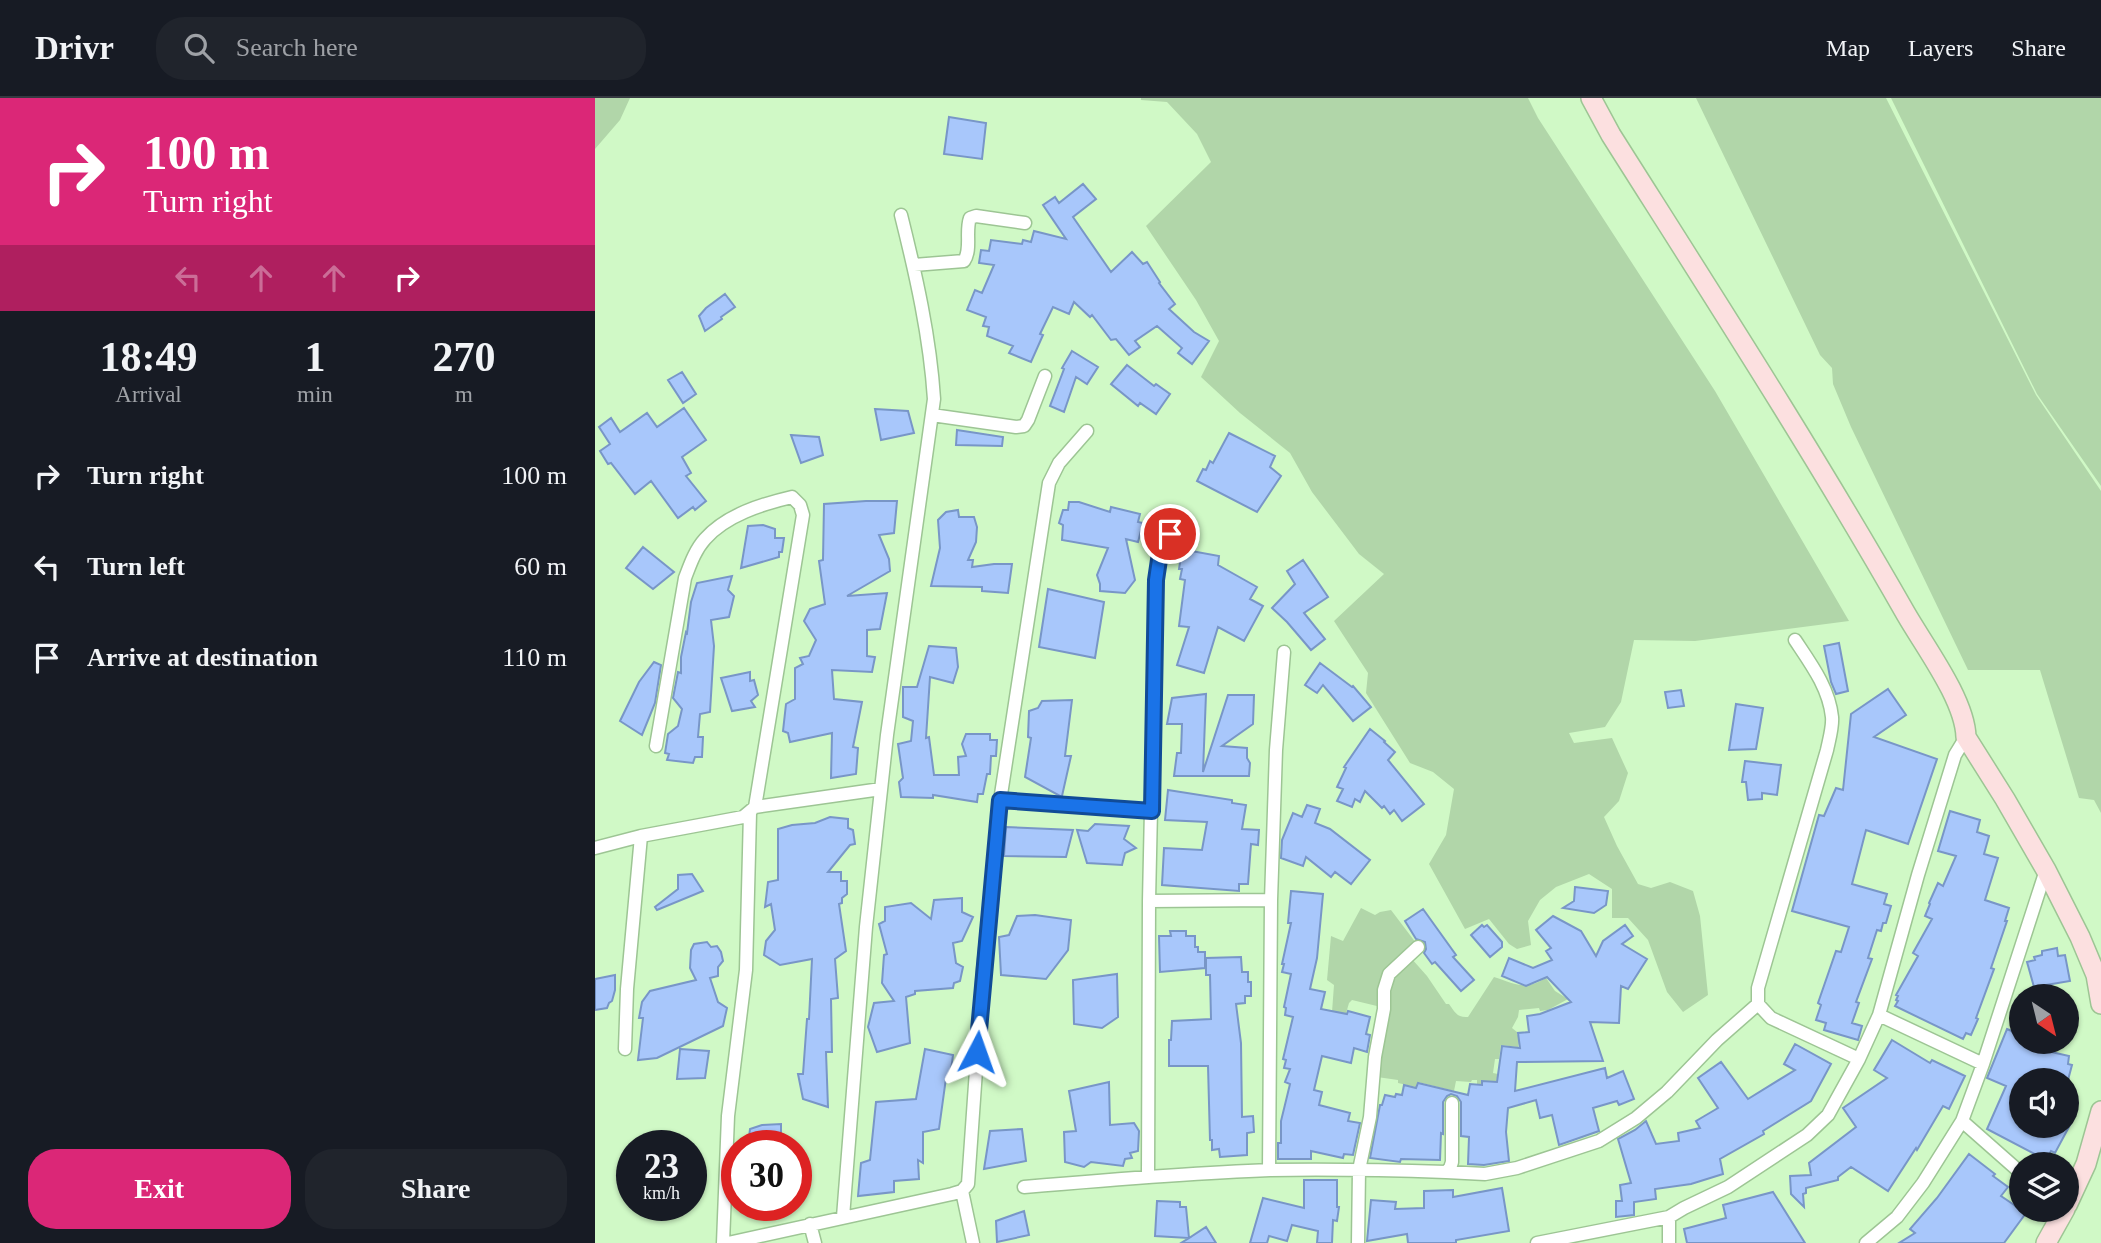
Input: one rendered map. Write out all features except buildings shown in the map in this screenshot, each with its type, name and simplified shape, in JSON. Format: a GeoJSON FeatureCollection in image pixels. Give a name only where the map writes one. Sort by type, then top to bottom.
{"type":"FeatureCollection","features":[{"type":"Feature","properties":{"kind":"main road"},"geometry":{"type":"LineString","coordinates":[[1591,98],[1611,135],[1875,559],[1951,690],[1966,726],[1966,737],[2046,870],[2080,937],[2096,975],[2101,1004]]}},
{"type":"Feature","properties":{"kind":"main road"},"geometry":{"type":"LineString","coordinates":[[2079,1179],[2086,1164],[2101,1111]]}},
{"type":"Feature","properties":{"kind":"main road"},"geometry":{"type":"LineString","coordinates":[[2046,1243],[2057,1222]]}},
{"type":"Feature","properties":{"kind":"street"},"geometry":{"type":"LineString","coordinates":[[843,1217],[866,927],[881,789],[934,399],[914,265],[901,215]]}},
{"type":"Feature","properties":{"kind":"street"},"geometry":{"type":"LineString","coordinates":[[914,265],[964,261],[968,257],[970,218],[976,216],[1024,223]]}},
{"type":"Feature","properties":{"kind":"street"},"geometry":{"type":"LineString","coordinates":[[932,415],[1024,426],[1045,376]]}},
{"type":"Feature","properties":{"kind":"street"},"geometry":{"type":"LineString","coordinates":[[656,746],[685,578],[693,558],[705,539],[724,524],[742,513],[792,497],[800,505],[803,515],[752,810],[746,970],[728,1116],[726,1243],[963,1191],[968,1184],[983,971],[1000,800],[1049,483],[1059,464],[1087,431]]}},
{"type":"Feature","properties":{"kind":"street"},"geometry":{"type":"LineString","coordinates":[[1148,1177],[1149,901],[1156,580],[1160,553],[1179,516]]}},
{"type":"Feature","properties":{"kind":"street"},"geometry":{"type":"LineString","coordinates":[[1795,640],[1828,696],[1833,719],[1827,750],[1758,988],[1758,1004],[1771,1017],[1859,1059]]}},
{"type":"Feature","properties":{"kind":"street"},"geometry":{"type":"LineString","coordinates":[[1269,1170],[1271,900],[1276,750],[1284,652]]}},
{"type":"Feature","properties":{"kind":"street"},"geometry":{"type":"LineString","coordinates":[[1537,1243],[1669,1217],[1728,1187],[1807,1135],[1828,1115],[1859,1059],[1879,1014],[1955,755],[1966,737]]}},
{"type":"Feature","properties":{"kind":"street"},"geometry":{"type":"LineString","coordinates":[[595,848],[641,836],[743,817],[752,810],[881,789]]}},
{"type":"Feature","properties":{"kind":"street"},"geometry":{"type":"LineString","coordinates":[[1000,800],[1152,811]]}},
{"type":"Feature","properties":{"kind":"street"},"geometry":{"type":"LineString","coordinates":[[625,1049],[627,989],[641,836]]}},
{"type":"Feature","properties":{"kind":"street"},"geometry":{"type":"LineString","coordinates":[[1866,1243],[1897,1217],[1923,1183],[1962,1121],[2046,870]]}},
{"type":"Feature","properties":{"kind":"street"},"geometry":{"type":"LineString","coordinates":[[1149,901],[1271,900]]}},
{"type":"Feature","properties":{"kind":"street"},"geometry":{"type":"LineString","coordinates":[[1358,1243],[1359,1170],[1370,1117],[1384,990],[1389,974],[1418,947]]}},
{"type":"Feature","properties":{"kind":"street"},"geometry":{"type":"LineString","coordinates":[[1024,1187],[1269,1170],[1485,1174],[1517,1168],[1599,1141],[1636,1118],[1758,1004]]}},
{"type":"Feature","properties":{"kind":"street"},"geometry":{"type":"LineString","coordinates":[[1879,1014],[1983,1064]]}},
{"type":"Feature","properties":{"kind":"street"},"geometry":{"type":"LineString","coordinates":[[1446,1172],[1452,1162],[1452,1103]]}},
{"type":"Feature","properties":{"kind":"street"},"geometry":{"type":"LineString","coordinates":[[1962,1121],[2009,1162]]}},
{"type":"Feature","properties":{"kind":"street"},"geometry":{"type":"LineString","coordinates":[[963,1191],[973,1243]]}},
{"type":"Feature","properties":{"kind":"street"},"geometry":{"type":"LineString","coordinates":[[1669,1217],[1669,1243]]}},
{"type":"Feature","properties":{"kind":"street"},"geometry":{"type":"LineString","coordinates":[[810,1224],[815,1243]]}},
{"type":"Feature","properties":{"kind":"green space"},"geometry":{"type":"Polygon","coordinates":[[[595,98],[630,98],[620,120],[595,149],[595,98]]]}},
{"type":"Feature","properties":{"kind":"green space"},"geometry":{"type":"Polygon","coordinates":[[[1141,98],[1528,98],[1538,118],[1715,391],[1849,621],[1695,641],[1634,640],[1621,702],[1605,727],[1569,733],[1574,743],[1612,738],[1628,773],[1619,801],[1604,817],[1638,884],[1651,888],[1670,882],[1693,891],[1700,916],[1708,995],[1683,1012],[1667,992],[1648,940],[1628,918],[1612,918],[1612,889],[1589,874],[1556,887],[1540,900],[1528,921],[1531,945],[1517,949],[1509,944],[1489,919],[1465,929],[1429,864],[1446,835],[1454,789],[1433,772],[1410,763],[1366,693],[1368,673],[1334,621],[1384,574],[1359,554],[1312,492],[1290,453],[1201,377],[1219,341],[1196,300],[1146,226],[1211,162],[1197,134],[1167,102],[1141,98]]]}},
{"type":"Feature","properties":{"kind":"green space"},"geometry":{"type":"Polygon","coordinates":[[[1696,98],[1886,98],[2036,395],[2101,491],[2101,813],[2094,800],[2079,798],[2040,670],[1968,670],[1851,427],[1833,384],[1832,368],[1820,355],[1696,98]]]}},
{"type":"Feature","properties":{"kind":"green space"},"geometry":{"type":"Polygon","coordinates":[[[1891,98],[2101,98],[2101,486],[2037,394],[1891,98]]]}},
{"type":"Feature","properties":{"kind":"green space"},"geometry":{"type":"Polygon","coordinates":[[[1361,908],[1375,915],[1391,910],[1416,943],[1398,960],[1381,1007],[1352,1000],[1342,1027],[1332,1012],[1334,985],[1327,980],[1331,936],[1343,941],[1361,908]]]}},
{"type":"Feature","properties":{"kind":"green space"},"geometry":{"type":"Polygon","coordinates":[[[1411,958],[1446,1004],[1461,1017],[1468,1017],[1494,977],[1526,985],[1546,978],[1555,991],[1568,999],[1548,1010],[1519,1010],[1512,1028],[1520,1036],[1518,1047],[1501,1045],[1493,1073],[1498,1074],[1496,1082],[1482,1081],[1482,1084],[1477,1084],[1477,1080],[1456,1081],[1454,1091],[1418,1082],[1416,1087],[1398,1083],[1398,1080],[1377,1077],[1391,976],[1411,958]]]}},
{"type":"Feature","properties":{"kind":"route"},"geometry":{"type":"LineString","coordinates":[[977,1052],[1000,800],[1152,811],[1156,580],[1160,553],[1170,534]]}}]}
